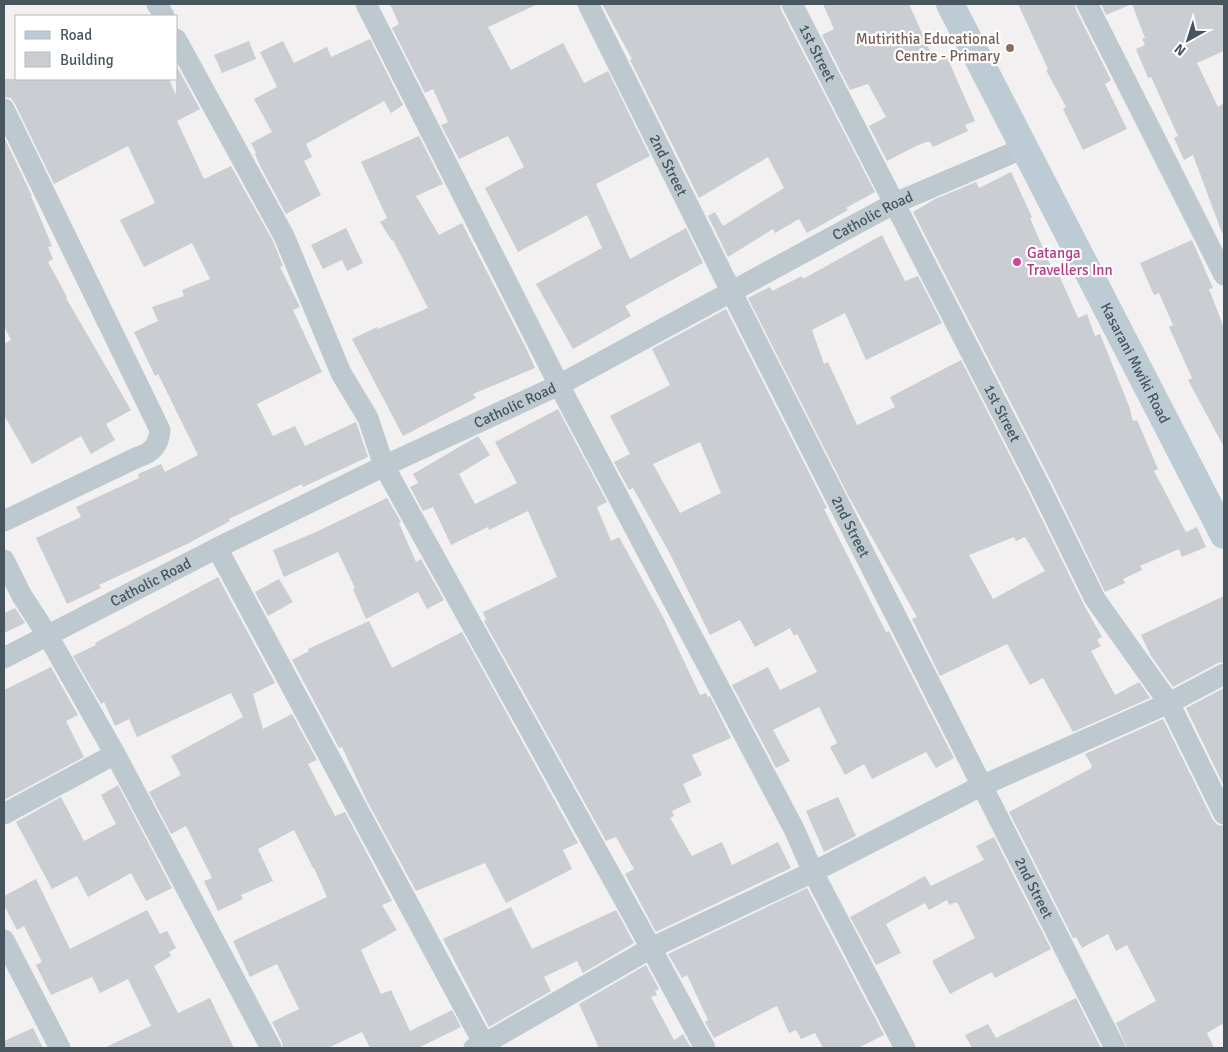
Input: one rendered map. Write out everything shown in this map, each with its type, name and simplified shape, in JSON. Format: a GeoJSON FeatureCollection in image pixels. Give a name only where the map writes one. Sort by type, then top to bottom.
{"type":"FeatureCollection","features":[{"type":"Feature","properties":{"kind":"main road","name":"Kasarani Mwiki Road"},"geometry":{"type":"LineString","coordinates":[[950,4],[1224,536]]}},
{"type":"Feature","properties":{"kind":"street"},"geometry":{"type":"LineString","coordinates":[[157,4],[163,15]]}},
{"type":"Feature","properties":{"kind":"street"},"geometry":{"type":"LineString","coordinates":[[366,4],[559,385],[794,828],[813,872],[905,1048]]}},
{"type":"Feature","properties":{"kind":"street","name":"2nd Street"},"geometry":{"type":"LineString","coordinates":[[588,4],[731,291],[1115,1048]]}},
{"type":"Feature","properties":{"kind":"street","name":"1st Street"},"geometry":{"type":"LineString","coordinates":[[792,4],[1040,487],[1095,599],[1169,703],[1224,814]]}},
{"type":"Feature","properties":{"kind":"street"},"geometry":{"type":"LineString","coordinates":[[1087,4],[1224,275]]}},
{"type":"Feature","properties":{"kind":"street"},"geometry":{"type":"LineString","coordinates":[[178,44],[284,236],[341,373],[368,418],[384,466],[705,1048]]}},
{"type":"Feature","properties":{"kind":"street"},"geometry":{"type":"LineString","coordinates":[[4,109],[160,430],[159,440],[146,454],[4,521]]}},
{"type":"Feature","properties":{"kind":"street","name":"Catholic Road"},"geometry":{"type":"LineString","coordinates":[[4,658],[217,548],[384,466],[559,385],[895,203],[1024,148]]}},
{"type":"Feature","properties":{"kind":"street"},"geometry":{"type":"LineString","coordinates":[[217,548],[481,1047],[651,948],[813,872],[981,786],[1169,703],[1224,674]]}},
{"type":"Feature","properties":{"kind":"street"},"geometry":{"type":"LineString","coordinates":[[4,560],[22,596],[48,636],[115,754],[271,1048]]}},
{"type":"Feature","properties":{"kind":"street"},"geometry":{"type":"LineString","coordinates":[[4,814],[115,754]]}},
{"type":"Feature","properties":{"kind":"street"},"geometry":{"type":"LineString","coordinates":[[4,940],[60,1048]]}},
{"type":"Feature","properties":{"kind":"building"},"geometry":{"type":"Polygon","coordinates":[[[390,4],[538,4],[488,27],[511,70],[563,43],[584,83],[608,71],[650,156],[596,184],[630,259],[686,228],[703,263],[625,306],[631,316],[573,349],[536,284],[602,248],[587,215],[518,252],[485,188],[524,167],[508,136],[459,159],[441,125],[448,122],[433,89],[425,93],[392,28],[399,24],[390,4]]]}},
{"type":"Feature","properties":{"kind":"building"},"geometry":{"type":"Polygon","coordinates":[[[602,4],[780,4],[781,10],[875,192],[807,233],[799,219],[775,233],[773,229],[728,257],[708,216],[715,212],[723,226],[784,188],[768,157],[699,198],[630,60],[632,59],[602,4]]]}},
{"type":"Feature","properties":{"kind":"building"},"geometry":{"type":"Polygon","coordinates":[[[823,4],[909,4],[935,62],[947,57],[975,121],[965,125],[968,131],[933,147],[930,142],[926,142],[887,161],[869,126],[886,117],[868,84],[850,90],[822,35],[834,29],[823,4]]]}},
{"type":"Feature","properties":{"kind":"building"},"geometry":{"type":"Polygon","coordinates":[[[1018,4],[1075,4],[1076,10],[1111,80],[1105,84],[1127,129],[1083,150],[1063,109],[1066,107],[1046,70],[1048,69],[1018,4]]]}},
{"type":"Feature","properties":{"kind":"building"},"geometry":{"type":"Polygon","coordinates":[[[1101,4],[1132,4],[1106,15],[1101,4]]]}},
{"type":"Feature","properties":{"kind":"building"},"geometry":{"type":"Polygon","coordinates":[[[1132,4],[1224,4],[1224,51],[1197,63],[1218,107],[1224,103],[1224,232],[1222,233],[1193,155],[1184,160],[1174,138],[1178,136],[1151,77],[1148,78],[1136,49],[1145,45],[1142,39],[1145,38],[1132,4]]]}},
{"type":"Feature","properties":{"kind":"building"},"geometry":{"type":"Polygon","coordinates":[[[370,39],[403,105],[391,113],[384,101],[306,144],[312,157],[304,161],[321,195],[286,214],[259,164],[251,143],[272,132],[254,99],[277,87],[260,52],[283,41],[294,63],[327,47],[331,57],[370,39]]]}},
{"type":"Feature","properties":{"kind":"building"},"geometry":{"type":"Polygon","coordinates":[[[249,41],[256,59],[222,73],[214,55],[249,41]]]}},
{"type":"Feature","properties":{"kind":"building"},"geometry":{"type":"Polygon","coordinates":[[[178,69],[200,109],[177,121],[204,179],[231,166],[273,241],[283,266],[280,267],[300,307],[293,310],[322,372],[257,404],[273,436],[295,426],[305,446],[356,422],[368,457],[303,487],[302,484],[229,519],[230,521],[187,544],[99,585],[101,588],[67,604],[36,538],[81,517],[76,507],[139,478],[138,474],[161,464],[165,472],[198,455],[158,374],[155,376],[134,332],[158,321],[152,307],[184,296],[182,290],[210,279],[192,243],[144,267],[120,220],[155,203],[128,146],[54,184],[15,104],[11,98],[4,97],[4,79],[169,80],[176,95],[178,69]]]}},
{"type":"Feature","properties":{"kind":"building"},"geometry":{"type":"Polygon","coordinates":[[[419,136],[443,184],[416,196],[439,235],[462,223],[535,368],[473,394],[476,398],[403,436],[352,339],[377,327],[378,329],[428,308],[393,240],[380,222],[387,218],[361,162],[419,136]]]}},
{"type":"Feature","properties":{"kind":"building"},"geometry":{"type":"Polygon","coordinates":[[[4,137],[32,196],[52,246],[48,247],[53,259],[48,262],[66,298],[131,410],[106,424],[115,440],[91,454],[81,436],[32,464],[4,415],[4,344],[11,340],[4,326],[4,137]]]}},
{"type":"Feature","properties":{"kind":"building"},"geometry":{"type":"Polygon","coordinates":[[[1011,172],[1032,217],[1030,218],[1052,269],[1056,268],[1078,318],[1087,314],[1095,336],[1100,334],[1129,406],[1133,421],[1137,420],[1158,469],[1154,471],[1186,532],[1197,527],[1206,547],[1182,557],[1179,549],[1140,566],[1142,570],[1123,579],[1125,583],[1105,592],[1051,481],[913,212],[935,199],[976,182],[979,188],[1011,172]]]}},
{"type":"Feature","properties":{"kind":"building"},"geometry":{"type":"Polygon","coordinates":[[[346,228],[363,263],[347,271],[342,260],[323,269],[311,245],[346,228]]]}},
{"type":"Feature","properties":{"kind":"building"},"geometry":{"type":"Polygon","coordinates":[[[882,235],[905,281],[918,276],[942,323],[866,360],[845,313],[812,330],[824,364],[828,362],[857,425],[895,407],[890,397],[961,360],[1085,607],[1102,637],[1097,640],[1101,646],[1091,651],[1115,695],[1139,682],[1150,698],[1073,732],[1043,678],[1030,685],[1007,644],[940,676],[912,619],[917,617],[849,497],[748,298],[770,287],[772,291],[802,276],[803,279],[882,235]],[[1014,537],[969,555],[993,599],[1045,571],[1025,537],[1016,541],[1014,537]]]}},
{"type":"Feature","properties":{"kind":"building"},"geometry":{"type":"Polygon","coordinates":[[[1192,240],[1213,288],[1209,289],[1224,328],[1224,447],[1188,380],[1192,378],[1169,327],[1173,325],[1159,293],[1154,295],[1140,263],[1192,240]]]}},
{"type":"Feature","properties":{"kind":"building"},"geometry":{"type":"Polygon","coordinates":[[[726,309],[827,508],[824,509],[886,632],[889,631],[954,758],[936,768],[926,752],[872,779],[864,764],[845,775],[830,747],[837,743],[819,707],[773,730],[790,761],[776,768],[732,685],[768,667],[780,690],[817,672],[797,634],[794,636],[790,628],[755,647],[740,620],[710,635],[669,552],[633,488],[629,490],[614,462],[630,454],[610,416],[670,385],[652,349],[726,309]],[[700,442],[653,464],[680,513],[721,493],[700,442]]]}},
{"type":"Feature","properties":{"kind":"building"},"geometry":{"type":"Polygon","coordinates":[[[558,409],[607,502],[597,507],[611,541],[619,537],[663,617],[700,695],[706,693],[708,697],[710,696],[731,738],[692,755],[702,775],[683,784],[691,802],[672,811],[674,816],[670,818],[692,856],[722,842],[732,865],[778,842],[791,868],[656,932],[625,874],[634,869],[616,837],[606,841],[484,621],[486,620],[483,612],[557,577],[528,511],[489,530],[488,527],[451,545],[433,507],[423,511],[410,487],[418,483],[413,474],[478,436],[490,455],[459,474],[475,504],[517,483],[495,442],[558,409]]]}},
{"type":"Feature","properties":{"kind":"building"},"geometry":{"type":"Polygon","coordinates":[[[387,498],[401,522],[399,523],[416,562],[421,559],[444,600],[427,609],[418,592],[366,619],[353,589],[355,588],[338,552],[284,577],[273,550],[387,498]]]}},
{"type":"Feature","properties":{"kind":"building"},"geometry":{"type":"Polygon","coordinates":[[[218,577],[275,683],[253,694],[263,729],[292,714],[317,760],[308,764],[335,816],[345,812],[392,901],[382,905],[397,930],[361,950],[381,994],[391,990],[410,1031],[452,1010],[461,1027],[418,1048],[370,1048],[362,1032],[328,1048],[283,1048],[272,1022],[299,1009],[277,964],[250,977],[233,941],[327,897],[314,868],[294,830],[258,849],[273,881],[241,895],[243,899],[218,911],[204,881],[212,878],[186,826],[171,834],[149,792],[181,775],[171,756],[243,717],[231,693],[137,737],[129,719],[115,726],[104,702],[101,704],[73,656],[218,577]]]}},
{"type":"Feature","properties":{"kind":"building"},"geometry":{"type":"Polygon","coordinates":[[[279,579],[293,602],[268,616],[255,592],[279,579]]]}},
{"type":"Feature","properties":{"kind":"building"},"geometry":{"type":"Polygon","coordinates":[[[1224,596],[1224,662],[1218,663],[1173,687],[1151,656],[1141,635],[1224,596]]]}},
{"type":"Feature","properties":{"kind":"building"},"geometry":{"type":"Polygon","coordinates":[[[15,608],[25,623],[4,633],[4,613],[15,608]]]}},
{"type":"Feature","properties":{"kind":"building"},"geometry":{"type":"Polygon","coordinates":[[[369,621],[392,668],[462,632],[578,843],[563,850],[572,869],[506,903],[485,863],[416,891],[367,801],[342,747],[339,748],[292,660],[309,651],[308,649],[369,621]]]}},
{"type":"Feature","properties":{"kind":"building"},"geometry":{"type":"Polygon","coordinates":[[[51,667],[78,715],[66,721],[84,757],[4,800],[4,690],[51,667]]]}},
{"type":"Feature","properties":{"kind":"building"},"geometry":{"type":"Polygon","coordinates":[[[1224,688],[1224,786],[1186,708],[1224,688]]]}},
{"type":"Feature","properties":{"kind":"building"},"geometry":{"type":"Polygon","coordinates":[[[1163,719],[1213,820],[1218,825],[1224,826],[1224,1023],[1207,1033],[1214,1048],[1127,1048],[1116,1023],[1156,1001],[1127,945],[1116,951],[1108,934],[1082,948],[1076,937],[1073,938],[1009,812],[1090,769],[1092,766],[1085,754],[1163,719]]]}},
{"type":"Feature","properties":{"kind":"building"},"geometry":{"type":"Polygon","coordinates":[[[118,785],[172,888],[146,901],[131,873],[88,897],[77,876],[52,889],[16,822],[61,797],[84,841],[116,824],[101,795],[118,785]]]}},
{"type":"Feature","properties":{"kind":"building"},"geometry":{"type":"Polygon","coordinates":[[[838,797],[856,836],[824,852],[806,811],[838,797]]]}},
{"type":"Feature","properties":{"kind":"building"},"geometry":{"type":"Polygon","coordinates":[[[994,837],[1051,949],[995,978],[992,972],[950,994],[932,961],[975,938],[957,902],[949,905],[947,900],[929,910],[925,903],[886,924],[901,953],[876,965],[850,917],[925,876],[931,886],[984,860],[976,846],[994,837]]]}},
{"type":"Feature","properties":{"kind":"building"},"geometry":{"type":"Polygon","coordinates":[[[36,879],[70,949],[147,910],[160,934],[167,931],[176,948],[169,952],[171,956],[154,966],[178,1013],[210,998],[234,1048],[104,1048],[151,1026],[128,979],[100,993],[92,977],[51,995],[36,965],[42,962],[24,926],[17,930],[4,905],[4,896],[36,879]]]}},
{"type":"Feature","properties":{"kind":"building"},"geometry":{"type":"Polygon","coordinates":[[[807,888],[884,1035],[858,1048],[823,1048],[815,1033],[801,1039],[796,1030],[789,1033],[777,1006],[714,1038],[705,1022],[708,1020],[687,975],[682,978],[668,954],[807,888]]]}},
{"type":"Feature","properties":{"kind":"building"},"geometry":{"type":"Polygon","coordinates":[[[511,907],[532,949],[616,910],[634,943],[583,973],[577,961],[544,977],[551,991],[489,1027],[443,939],[511,907]]]}},
{"type":"Feature","properties":{"kind":"building"},"geometry":{"type":"Polygon","coordinates":[[[646,965],[659,989],[655,991],[657,995],[651,997],[674,1040],[683,1034],[691,1048],[599,1048],[579,1004],[646,965]]]}},
{"type":"Feature","properties":{"kind":"building"},"geometry":{"type":"Polygon","coordinates":[[[1076,998],[1101,1048],[972,1048],[965,1035],[988,1024],[996,1038],[1076,998]]]}},
{"type":"Feature","properties":{"kind":"building"},"geometry":{"type":"Polygon","coordinates":[[[33,1028],[43,1048],[4,1048],[4,1041],[33,1028]]]}},
{"type":"Feature","properties":{"kind":"place","name":"Mutirithia Educational Centre - Primary"},"geometry":{"type":"Point","coordinates":[1010,48]}},
{"type":"Feature","properties":{"kind":"place","name":"Gatanga Travellers Inn"},"geometry":{"type":"Point","coordinates":[1017,262]}}]}
